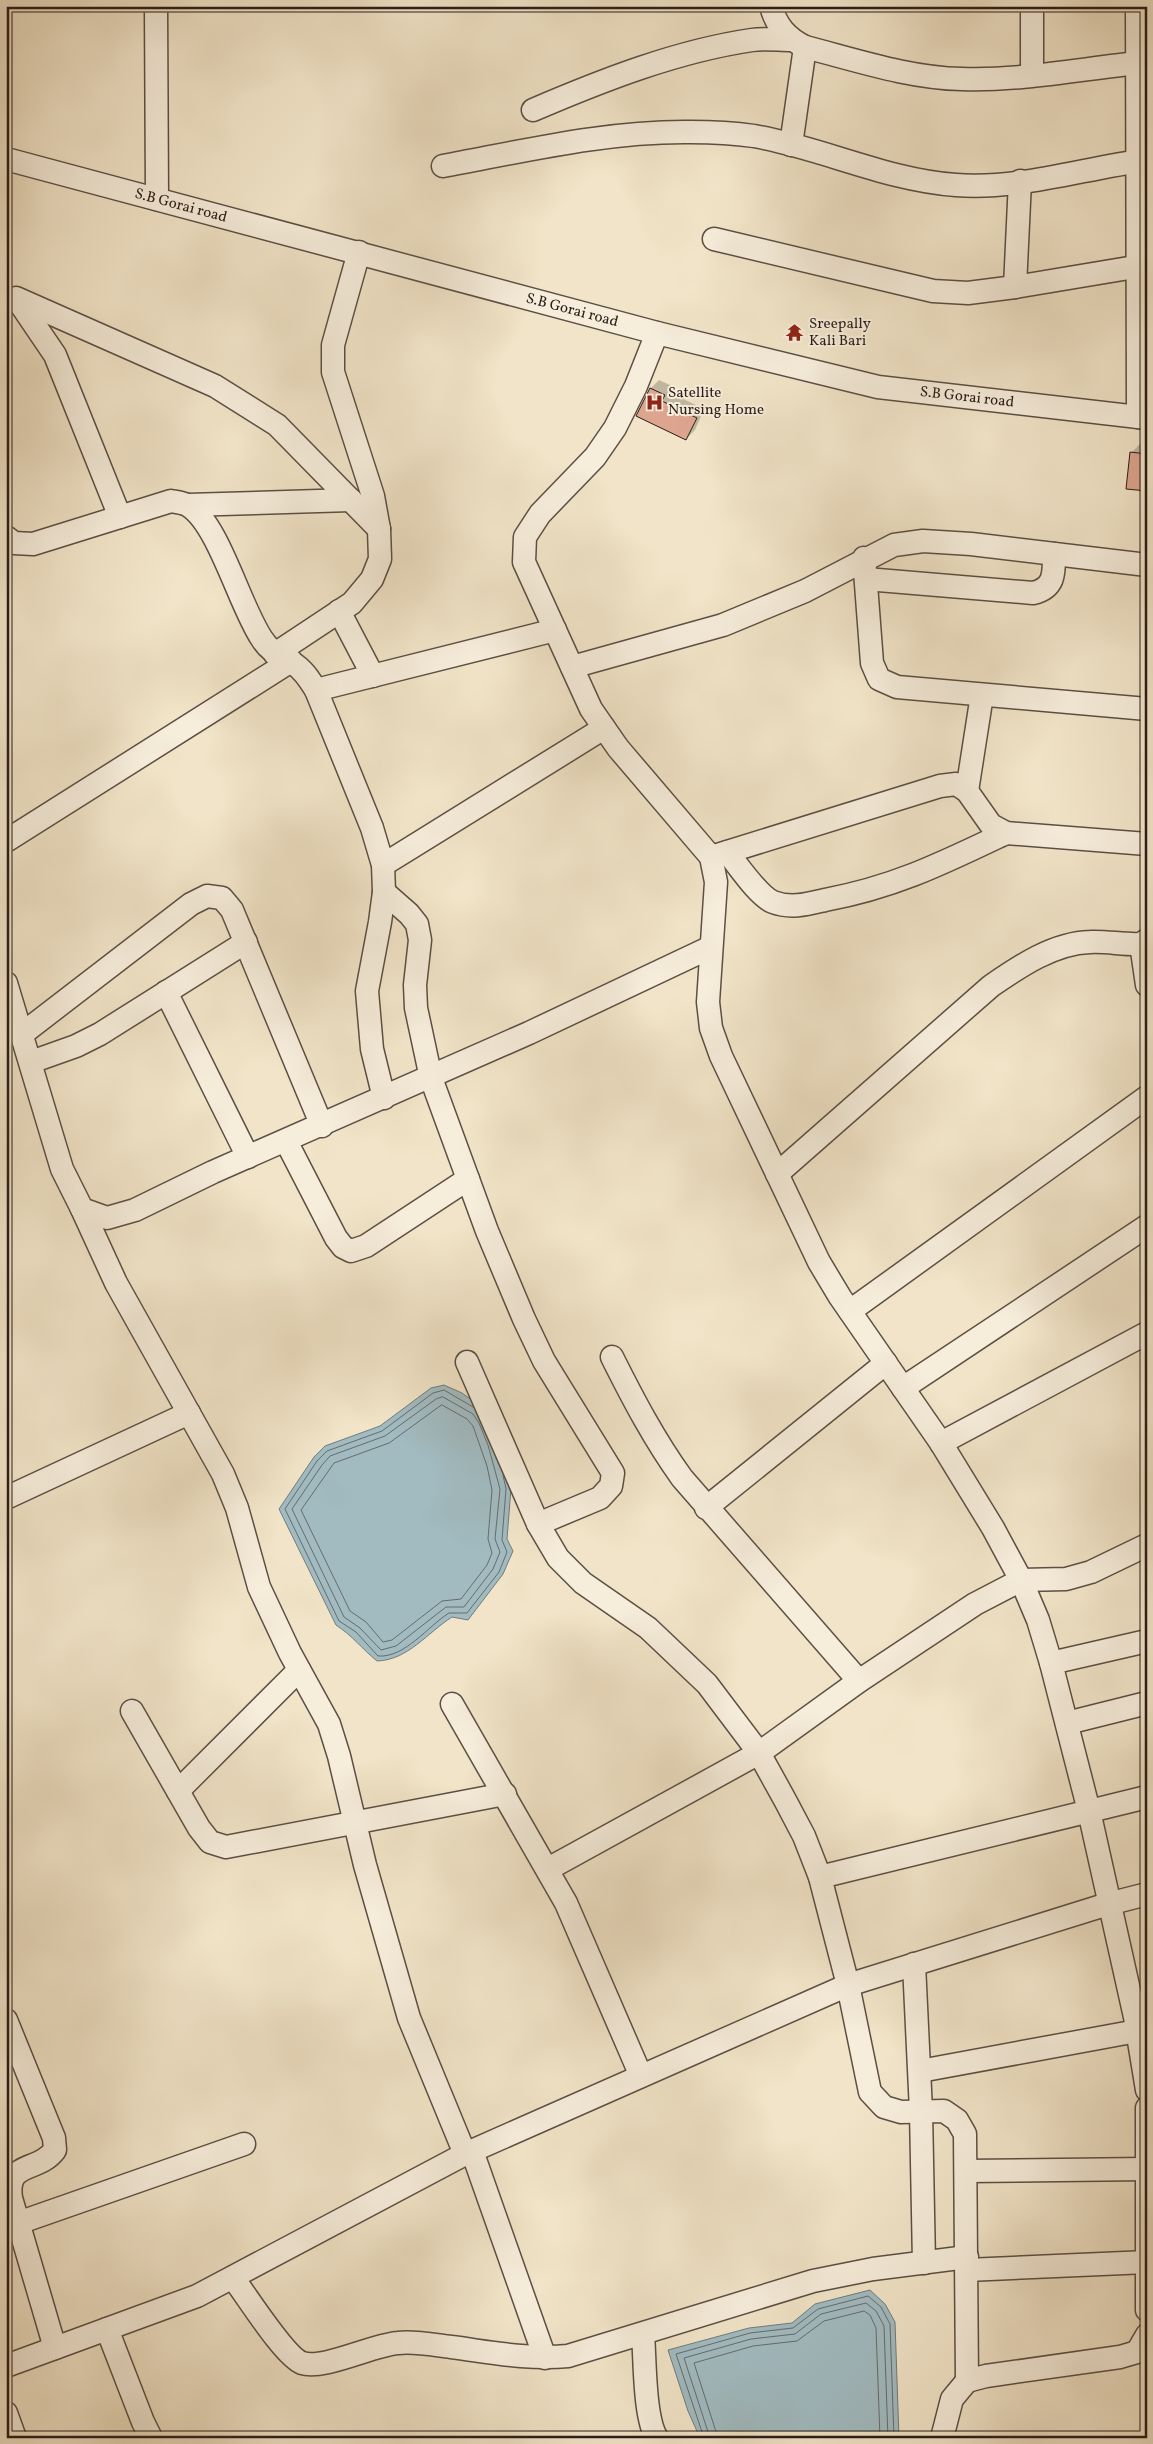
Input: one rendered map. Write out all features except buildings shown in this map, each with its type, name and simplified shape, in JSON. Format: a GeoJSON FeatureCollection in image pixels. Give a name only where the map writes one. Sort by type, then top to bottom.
{"type":"FeatureCollection","features":[{"type":"Feature","properties":{"kind":"street"},"geometry":{"type":"LineString","coordinates":[[156,6],[157,199]]}},
{"type":"Feature","properties":{"kind":"street"},"geometry":{"type":"LineString","coordinates":[[771,6],[780,29],[798,43]]}},
{"type":"Feature","properties":{"kind":"street"},"geometry":{"type":"LineString","coordinates":[[1032,6],[1032,75]]}},
{"type":"Feature","properties":{"kind":"street"},"geometry":{"type":"LineString","coordinates":[[1137,6],[1142,161],[1142,417]]}},
{"type":"Feature","properties":{"kind":"street"},"geometry":{"type":"LineString","coordinates":[[533,110],[603,81],[673,59],[754,39],[798,43],[924,76],[961,79],[1032,75],[1138,63]]}},
{"type":"Feature","properties":{"kind":"street"},"geometry":{"type":"LineString","coordinates":[[791,145],[798,43]]}},
{"type":"Feature","properties":{"kind":"street"},"geometry":{"type":"LineString","coordinates":[[443,166],[576,142],[638,134],[689,132],[754,136],[930,182],[984,185],[1142,161]]}},
{"type":"Feature","properties":{"kind":"street","name":"S.B Gorai road"},"geometry":{"type":"LineString","coordinates":[[6,159],[657,333],[878,387],[1142,417]]}},
{"type":"Feature","properties":{"kind":"street"},"geometry":{"type":"LineString","coordinates":[[1015,288],[1020,181]]}},
{"type":"Feature","properties":{"kind":"street"},"geometry":{"type":"LineString","coordinates":[[714,239],[933,291],[968,293],[1015,288],[1142,265]]}},
{"type":"Feature","properties":{"kind":"street"},"geometry":{"type":"LineString","coordinates":[[6,841],[283,658],[339,611],[352,603],[372,579],[380,559],[379,529],[373,496],[333,372],[334,345],[359,252]]}},
{"type":"Feature","properties":{"kind":"street"},"geometry":{"type":"LineString","coordinates":[[11,293],[215,386],[245,404],[277,425],[379,529]]}},
{"type":"Feature","properties":{"kind":"street"},"geometry":{"type":"LineString","coordinates":[[11,293],[55,355],[120,516]]}},
{"type":"Feature","properties":{"kind":"street"},"geometry":{"type":"LineString","coordinates":[[657,333],[636,386],[615,428],[595,457],[540,514],[524,537],[524,562],[591,709],[604,728],[618,748],[720,854],[771,901],[788,906],[833,899],[899,882],[1006,833]]}},
{"type":"Feature","properties":{"kind":"street"},"geometry":{"type":"LineString","coordinates":[[6,537],[14,543],[33,544],[171,501],[188,505],[351,500]]}},
{"type":"Feature","properties":{"kind":"street"},"geometry":{"type":"LineString","coordinates":[[188,505],[201,516],[262,639],[283,658],[306,674],[316,690],[372,828],[384,865],[384,892],[367,992],[372,1049],[384,1098]]}},
{"type":"Feature","properties":{"kind":"street"},"geometry":{"type":"LineString","coordinates":[[572,667],[723,625],[805,591],[865,569],[894,545],[923,542],[971,544],[1147,565]]}},
{"type":"Feature","properties":{"kind":"street"},"geometry":{"type":"LineString","coordinates":[[865,569],[1033,593],[1043,591],[1051,584],[1054,576],[1054,554]]}},
{"type":"Feature","properties":{"kind":"street"},"geometry":{"type":"LineString","coordinates":[[865,569],[872,663],[879,679],[896,687],[1147,709]]}},
{"type":"Feature","properties":{"kind":"street"},"geometry":{"type":"LineString","coordinates":[[339,611],[373,676]]}},
{"type":"Feature","properties":{"kind":"street"},"geometry":{"type":"LineString","coordinates":[[316,690],[555,630]]}},
{"type":"Feature","properties":{"kind":"street"},"geometry":{"type":"LineString","coordinates":[[967,791],[982,695]]}},
{"type":"Feature","properties":{"kind":"street"},"geometry":{"type":"LineString","coordinates":[[384,865],[604,728]]}},
{"type":"Feature","properties":{"kind":"street"},"geometry":{"type":"LineString","coordinates":[[720,854],[940,786],[956,784],[967,791],[991,825],[1006,833],[1147,844]]}},
{"type":"Feature","properties":{"kind":"street"},"geometry":{"type":"LineString","coordinates":[[720,854],[710,947],[708,1002],[711,1028],[721,1056],[819,1262],[850,1312],[941,1443],[993,1528],[1021,1580],[1038,1620],[1052,1663],[1089,1811],[1108,1904],[1139,2020],[1147,2090]]}},
{"type":"Feature","properties":{"kind":"street"},"geometry":{"type":"LineString","coordinates":[[384,892],[409,914],[417,924],[420,940],[415,985],[416,1008],[431,1078],[504,1273],[544,1361],[613,1473],[611,1486],[600,1498],[538,1524]]}},
{"type":"Feature","properties":{"kind":"street"},"geometry":{"type":"LineString","coordinates":[[15,1022],[191,904],[207,896],[222,898],[232,910],[322,1126]]}},
{"type":"Feature","properties":{"kind":"street"},"geometry":{"type":"LineString","coordinates":[[31,1062],[76,1046],[246,942]]}},
{"type":"Feature","properties":{"kind":"street"},"geometry":{"type":"LineString","coordinates":[[777,1174],[984,992],[1024,964],[1062,947],[1090,942],[1144,942],[1147,985]]}},
{"type":"Feature","properties":{"kind":"street"},"geometry":{"type":"LineString","coordinates":[[82,1209],[107,1218],[135,1210],[248,1157],[431,1078],[710,947]]}},
{"type":"Feature","properties":{"kind":"street"},"geometry":{"type":"LineString","coordinates":[[6,983],[15,1022],[31,1062],[62,1169],[116,1283],[223,1474],[237,1508],[259,1587],[299,1670],[329,1724],[339,1756],[364,1865],[409,2018],[469,2152],[545,2358]]}},
{"type":"Feature","properties":{"kind":"street"},"geometry":{"type":"LineString","coordinates":[[166,992],[248,1157]]}},
{"type":"Feature","properties":{"kind":"street"},"geometry":{"type":"LineString","coordinates":[[850,1312],[1147,1097]]}},
{"type":"Feature","properties":{"kind":"street"},"geometry":{"type":"LineString","coordinates":[[286,1141],[336,1238],[342,1247],[351,1251],[366,1246],[468,1179]]}},
{"type":"Feature","properties":{"kind":"street"},"geometry":{"type":"LineString","coordinates":[[903,1388],[1147,1226]]}},
{"type":"Feature","properties":{"kind":"street"},"geometry":{"type":"LineString","coordinates":[[941,1443],[1147,1333]]}},
{"type":"Feature","properties":{"kind":"street"},"geometry":{"type":"LineString","coordinates":[[612,1357],[659,1446],[706,1508],[859,1680]]}},
{"type":"Feature","properties":{"kind":"street"},"geometry":{"type":"LineString","coordinates":[[467,1362],[538,1524],[558,1558],[582,1582],[648,1628],[707,1684],[759,1753],[804,1836],[820,1877],[848,1984],[870,2092],[884,2107],[901,2112],[944,2111],[957,2120],[965,2134],[967,2381]]}},
{"type":"Feature","properties":{"kind":"street"},"geometry":{"type":"LineString","coordinates":[[706,1508],[886,1363]]}},
{"type":"Feature","properties":{"kind":"street"},"geometry":{"type":"LineString","coordinates":[[6,1498],[189,1413]]}},
{"type":"Feature","properties":{"kind":"street"},"geometry":{"type":"LineString","coordinates":[[548,1869],[759,1753],[859,1680],[975,1604],[1021,1580],[1066,1579],[1091,1572],[1147,1545]]}},
{"type":"Feature","properties":{"kind":"street"},"geometry":{"type":"LineString","coordinates":[[1052,1663],[1147,1640]]}},
{"type":"Feature","properties":{"kind":"street"},"geometry":{"type":"LineString","coordinates":[[178,1791],[299,1670]]}},
{"type":"Feature","properties":{"kind":"street"},"geometry":{"type":"LineString","coordinates":[[1067,1723],[1147,1703]]}},
{"type":"Feature","properties":{"kind":"street"},"geometry":{"type":"LineString","coordinates":[[452,1704],[548,1869],[580,1934],[641,2076]]}},
{"type":"Feature","properties":{"kind":"street"},"geometry":{"type":"LineString","coordinates":[[132,1711],[199,1828],[210,1842],[226,1847],[505,1794]]}},
{"type":"Feature","properties":{"kind":"street"},"geometry":{"type":"LineString","coordinates":[[820,1877],[1147,1797]]}},
{"type":"Feature","properties":{"kind":"street"},"geometry":{"type":"LineString","coordinates":[[6,2366],[197,2296],[469,2152],[848,1984],[1108,1904],[1147,1894]]}},
{"type":"Feature","properties":{"kind":"street"},"geometry":{"type":"LineString","coordinates":[[914,1964],[920,2071],[924,2263]]}},
{"type":"Feature","properties":{"kind":"street"},"geometry":{"type":"LineString","coordinates":[[920,2071],[1139,2020]]}},
{"type":"Feature","properties":{"kind":"street"},"geometry":{"type":"LineString","coordinates":[[9,2034],[54,2138],[55,2150],[49,2157],[18,2171],[12,2178],[8,2199],[18,2223],[55,2348]]}},
{"type":"Feature","properties":{"kind":"street"},"geometry":{"type":"LineString","coordinates":[[1147,2108],[1147,2310]]}},
{"type":"Feature","properties":{"kind":"street"},"geometry":{"type":"LineString","coordinates":[[18,2223],[244,2144]]}},
{"type":"Feature","properties":{"kind":"street"},"geometry":{"type":"LineString","coordinates":[[966,2171],[1146,2169]]}},
{"type":"Feature","properties":{"kind":"street"},"geometry":{"type":"LineString","coordinates":[[234,2278],[287,2352],[302,2363],[320,2365],[369,2348],[399,2343],[545,2358],[568,2356],[813,2281],[873,2269],[924,2263],[1146,2262]]}},
{"type":"Feature","properties":{"kind":"street"},"geometry":{"type":"LineString","coordinates":[[107,2329],[151,2438]]}},
{"type":"Feature","properties":{"kind":"street"},"geometry":{"type":"LineString","coordinates":[[643,2334],[648,2400],[648,2436]]}},
{"type":"Feature","properties":{"kind":"street"},"geometry":{"type":"LineString","coordinates":[[942,2438],[952,2399],[967,2381],[986,2376],[1120,2357],[1143,2346]]}},
{"type":"Feature","properties":{"kind":"street"},"geometry":{"type":"LineString","coordinates":[[6,2413],[15,2438]]}},
{"type":"Feature","properties":{"kind":"water"},"geometry":{"type":"Polygon","coordinates":[[[444,1385],[462,1393],[480,1406],[511,1488],[507,1539],[513,1551],[503,1574],[468,1620],[452,1617],[408,1651],[398,1656],[377,1661],[336,1625],[279,1509],[314,1457],[325,1446],[380,1426],[431,1388],[444,1385]]]}},
{"type":"Feature","properties":{"kind":"water"},"geometry":{"type":"Polygon","coordinates":[[[870,2290],[885,2304],[895,2322],[899,2438],[700,2438],[688,2411],[668,2350],[749,2328],[792,2323],[815,2304],[870,2290]]]}},
{"type":"Feature","properties":{"kind":"place","name":"Sreepally Kali Bari"},"geometry":{"type":"Point","coordinates":[795,333]}},
{"type":"Feature","properties":{"kind":"place","name":"Satellite Nursing Home"},"geometry":{"type":"Point","coordinates":[654,402]}}]}
